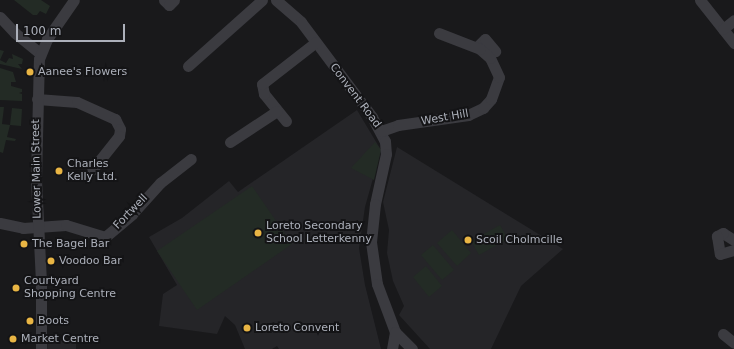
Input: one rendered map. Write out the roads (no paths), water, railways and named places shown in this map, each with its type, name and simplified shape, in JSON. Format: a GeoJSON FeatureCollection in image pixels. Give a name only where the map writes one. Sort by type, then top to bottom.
{"type":"FeatureCollection","features":[{"type":"Feature","properties":{"kind":"street","name":"Lower Main Street"},"geometry":{"type":"LineString","coordinates":[[41,349],[37,99],[40,53],[74,0]]}},
{"type":"Feature","properties":{"kind":"street"},"geometry":{"type":"LineString","coordinates":[[164,0],[169,5],[174,0]]}},
{"type":"Feature","properties":{"kind":"street"},"geometry":{"type":"LineString","coordinates":[[188,66],[262,0]]}},
{"type":"Feature","properties":{"kind":"street","name":"Convent Road"},"geometry":{"type":"LineString","coordinates":[[276,0],[301,22],[381,131],[385,141],[386,154],[375,204],[371,242],[377,284],[395,332]]}},
{"type":"Feature","properties":{"kind":"street"},"geometry":{"type":"LineString","coordinates":[[700,0],[734,43]]}},
{"type":"Feature","properties":{"kind":"street"},"geometry":{"type":"LineString","coordinates":[[0,17],[14,33],[40,53]]}},
{"type":"Feature","properties":{"kind":"street"},"geometry":{"type":"LineString","coordinates":[[723,29],[734,20]]}},
{"type":"Feature","properties":{"kind":"street","name":"West Hill"},"geometry":{"type":"LineString","coordinates":[[381,131],[398,125],[468,115],[483,108],[491,99],[499,77],[490,58],[477,47],[439,34]]}},
{"type":"Feature","properties":{"kind":"street","name":"West Hill"},"geometry":{"type":"LineString","coordinates":[[477,47],[485,39],[495,51]]}},
{"type":"Feature","properties":{"kind":"street"},"geometry":{"type":"LineString","coordinates":[[286,121],[264,94],[262,84],[316,42]]}},
{"type":"Feature","properties":{"kind":"street"},"geometry":{"type":"LineString","coordinates":[[37,99],[77,102],[115,119],[120,129],[119,136],[92,170]]}},
{"type":"Feature","properties":{"kind":"street"},"geometry":{"type":"LineString","coordinates":[[230,142],[277,111]]}},
{"type":"Feature","properties":{"kind":"street","name":"Fortwell"},"geometry":{"type":"LineString","coordinates":[[38,226],[66,225],[104,237],[132,214],[160,183],[191,159]]}},
{"type":"Feature","properties":{"kind":"street"},"geometry":{"type":"LineString","coordinates":[[0,223],[22,228],[38,226]]}},
{"type":"Feature","properties":{"kind":"street"},"geometry":{"type":"LineString","coordinates":[[734,240],[723,233],[718,236],[720,254],[734,250]]}},
{"type":"Feature","properties":{"kind":"street"},"geometry":{"type":"LineString","coordinates":[[392,349],[395,332]]}},
{"type":"Feature","properties":{"kind":"street"},"geometry":{"type":"LineString","coordinates":[[395,332],[412,349]]}},
{"type":"Feature","properties":{"kind":"street"},"geometry":{"type":"LineString","coordinates":[[723,334],[734,343]]}},
{"type":"Feature","properties":{"kind":"place","name":"Aanee's Flowers"},"geometry":{"type":"Point","coordinates":[30,72]}},
{"type":"Feature","properties":{"kind":"place","name":"Charles Kelly Ltd."},"geometry":{"type":"Point","coordinates":[59,171]}},
{"type":"Feature","properties":{"kind":"place","name":"Loreto Secondary School Letterkenny"},"geometry":{"type":"Point","coordinates":[258,233]}},
{"type":"Feature","properties":{"kind":"place","name":"Scoil Cholmcille"},"geometry":{"type":"Point","coordinates":[468,240]}},
{"type":"Feature","properties":{"kind":"place","name":"The Bagel Bar"},"geometry":{"type":"Point","coordinates":[24,244]}},
{"type":"Feature","properties":{"kind":"place","name":"Voodoo Bar"},"geometry":{"type":"Point","coordinates":[51,261]}},
{"type":"Feature","properties":{"kind":"place","name":"Courtyard Shopping Centre"},"geometry":{"type":"Point","coordinates":[16,288]}},
{"type":"Feature","properties":{"kind":"place","name":"Boots"},"geometry":{"type":"Point","coordinates":[30,321]}},
{"type":"Feature","properties":{"kind":"place","name":"Loreto Convent"},"geometry":{"type":"Point","coordinates":[247,328]}},
{"type":"Feature","properties":{"kind":"place","name":"Market Centre"},"geometry":{"type":"Point","coordinates":[13,339]}}]}
